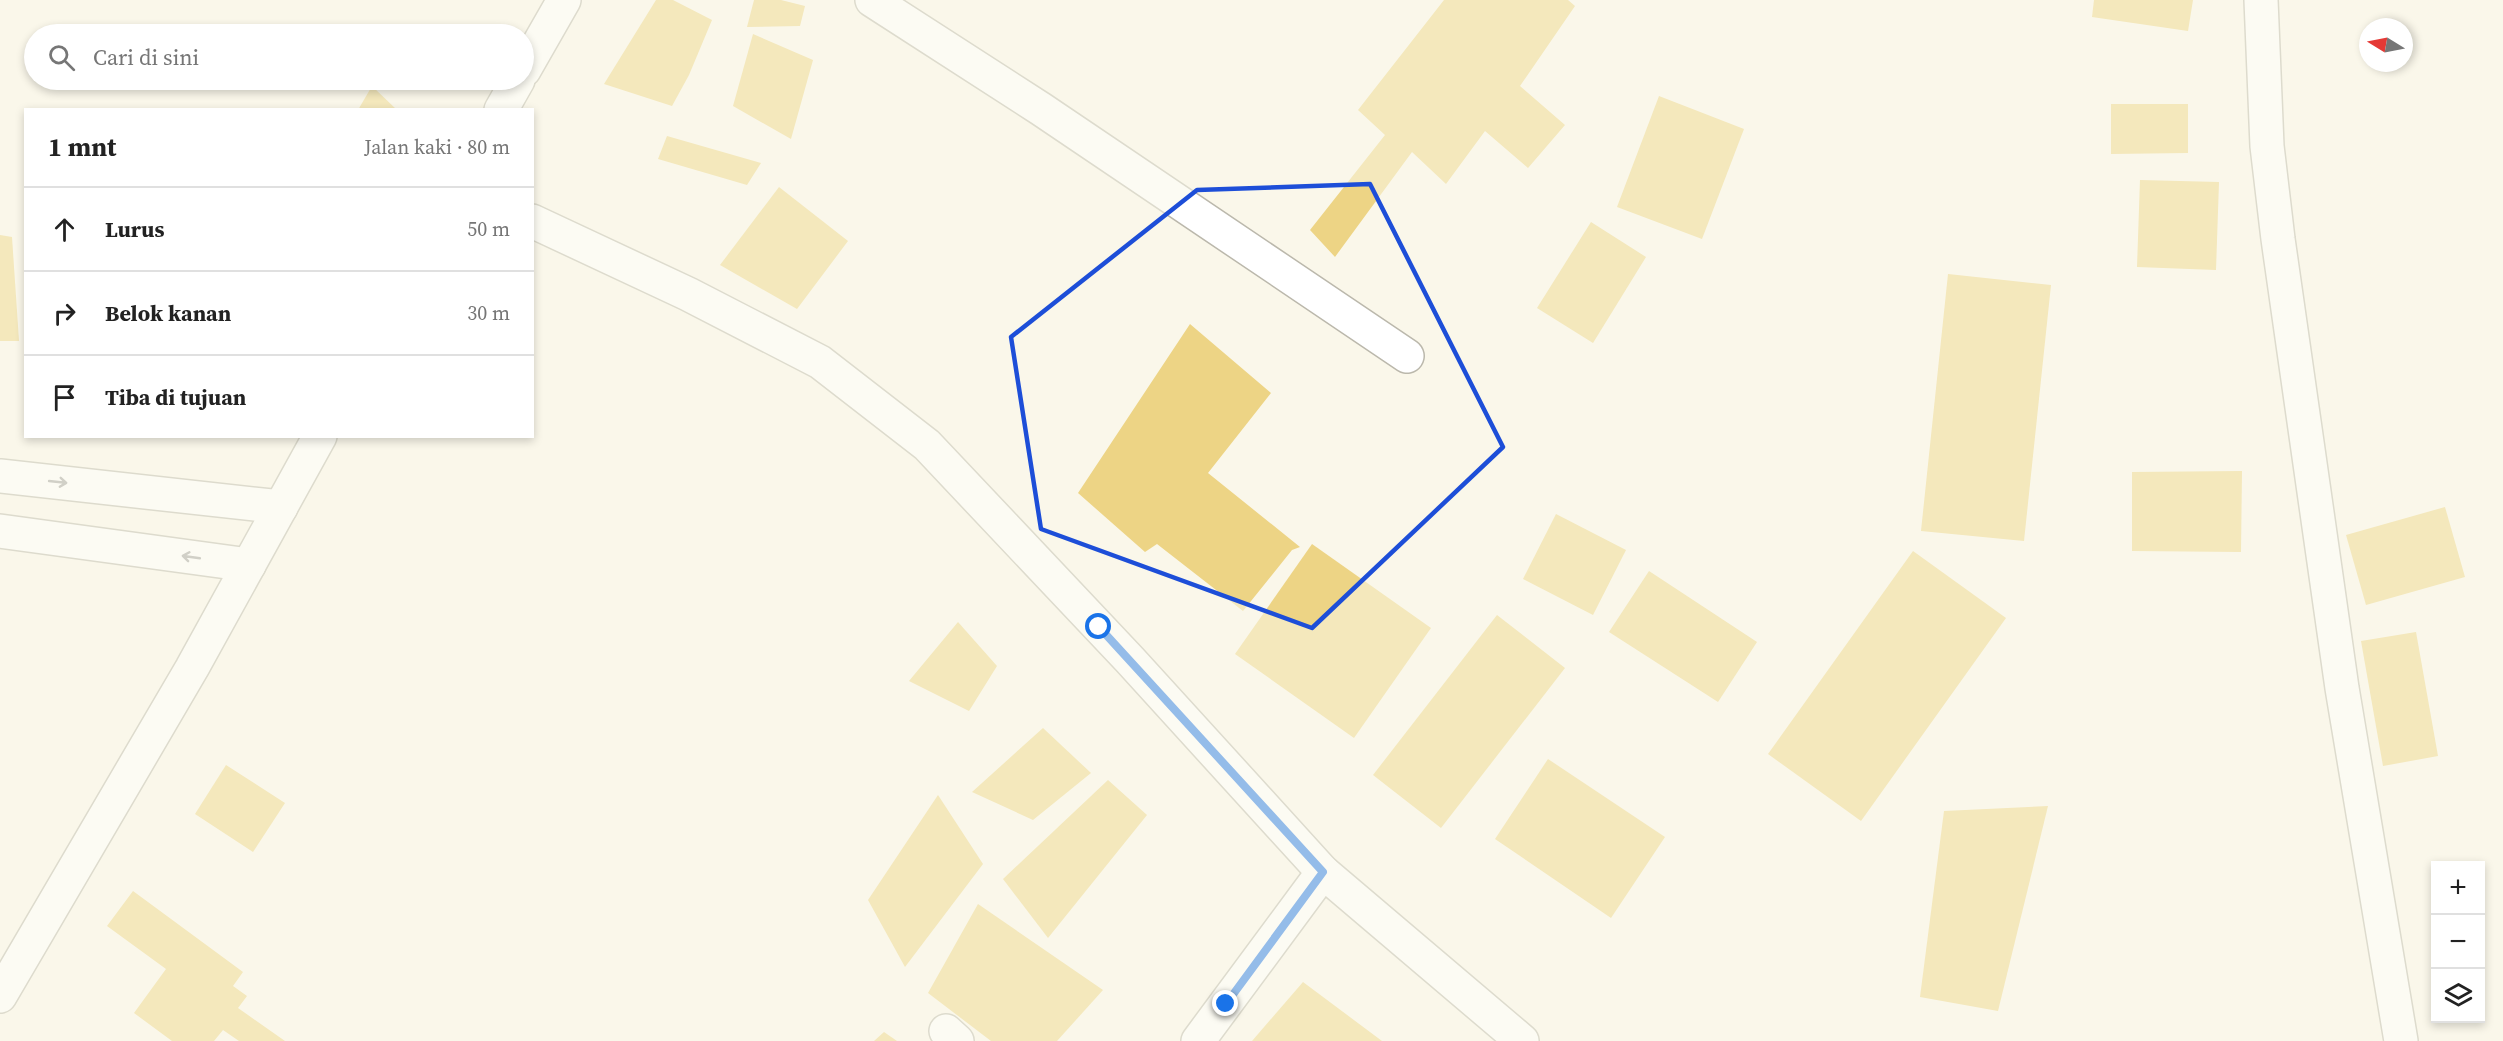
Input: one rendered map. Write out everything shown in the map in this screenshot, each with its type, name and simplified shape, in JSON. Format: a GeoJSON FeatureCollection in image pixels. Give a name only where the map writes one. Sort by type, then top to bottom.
{"type":"FeatureCollection","features":[{"type":"Feature","properties":{"kind":"street"},"geometry":{"type":"LineString","coordinates":[[534,52],[564,0]]}},
{"type":"Feature","properties":{"kind":"street"},"geometry":{"type":"LineString","coordinates":[[872,0],[1041,109],[1407,356]]}},
{"type":"Feature","properties":{"kind":"street"},"geometry":{"type":"LineString","coordinates":[[2260,0],[2267,146],[2278,239],[2342,688],[2401,1041]]}},
{"type":"Feature","properties":{"kind":"street"},"geometry":{"type":"LineString","coordinates":[[502,108],[512,90]]}},
{"type":"Feature","properties":{"kind":"street"},"geometry":{"type":"LineString","coordinates":[[534,222],[688,294],[820,362],[927,445],[1130,660],[1323,872],[1522,1041]]}},
{"type":"Feature","properties":{"kind":"street"},"geometry":{"type":"LineString","coordinates":[[0,996],[192,668],[319,438]]}},
{"type":"Feature","properties":{"kind":"street"},"geometry":{"type":"LineString","coordinates":[[0,476],[281,507]]}},
{"type":"Feature","properties":{"kind":"street"},"geometry":{"type":"LineString","coordinates":[[0,531],[249,565]]}},
{"type":"Feature","properties":{"kind":"street"},"geometry":{"type":"LineString","coordinates":[[1198,1041],[1323,872]]}},
{"type":"Feature","properties":{"kind":"highlighted area"},"geometry":{"type":"Polygon","coordinates":[[[1370,184],[1503,447],[1312,628],[1041,529],[1011,337],[1197,190],[1370,184]]]}},
{"type":"Feature","properties":{"kind":"building"},"geometry":{"type":"Polygon","coordinates":[[[656,0],[673,0],[712,20],[689,75],[672,106],[604,84],[656,0]]]}},
{"type":"Feature","properties":{"kind":"building"},"geometry":{"type":"Polygon","coordinates":[[[754,0],[781,0],[805,6],[800,26],[747,27],[754,0]]]}},
{"type":"Feature","properties":{"kind":"building"},"geometry":{"type":"Polygon","coordinates":[[[1444,0],[1568,0],[1575,6],[1520,86],[1565,125],[1528,168],[1485,131],[1446,184],[1412,152],[1335,257],[1310,230],[1385,135],[1358,110],[1444,0]]]}},
{"type":"Feature","properties":{"kind":"building"},"geometry":{"type":"Polygon","coordinates":[[[2094,0],[2193,0],[2188,31],[2092,17],[2094,0]]]}},
{"type":"Feature","properties":{"kind":"building"},"geometry":{"type":"Polygon","coordinates":[[[753,34],[813,60],[791,139],[733,106],[753,34]]]}},
{"type":"Feature","properties":{"kind":"building"},"geometry":{"type":"Polygon","coordinates":[[[370,90],[376,90],[395,108],[359,108],[370,90]]]}},
{"type":"Feature","properties":{"kind":"building"},"geometry":{"type":"Polygon","coordinates":[[[1659,96],[1744,129],[1702,239],[1617,207],[1659,96]]]}},
{"type":"Feature","properties":{"kind":"building"},"geometry":{"type":"Polygon","coordinates":[[[2111,104],[2188,104],[2188,153],[2111,154],[2111,104]]]}},
{"type":"Feature","properties":{"kind":"building"},"geometry":{"type":"Polygon","coordinates":[[[667,136],[761,163],[747,185],[658,159],[667,136]]]}},
{"type":"Feature","properties":{"kind":"building"},"geometry":{"type":"Polygon","coordinates":[[[2140,180],[2219,182],[2216,270],[2137,267],[2140,180]]]}},
{"type":"Feature","properties":{"kind":"building"},"geometry":{"type":"Polygon","coordinates":[[[779,187],[848,241],[797,309],[720,265],[779,187]]]}},
{"type":"Feature","properties":{"kind":"building"},"geometry":{"type":"Polygon","coordinates":[[[1591,222],[1646,257],[1593,343],[1537,308],[1591,222]]]}},
{"type":"Feature","properties":{"kind":"building"},"geometry":{"type":"Polygon","coordinates":[[[0,235],[12,237],[19,341],[0,341],[0,235]]]}},
{"type":"Feature","properties":{"kind":"building"},"geometry":{"type":"Polygon","coordinates":[[[1948,274],[2051,285],[2024,541],[1921,531],[1948,274]]]}},
{"type":"Feature","properties":{"kind":"building"},"geometry":{"type":"Polygon","coordinates":[[[1190,324],[1271,393],[1208,473],[1300,547],[1292,550],[1243,611],[1157,544],[1145,552],[1078,493],[1190,324]]]}},
{"type":"Feature","properties":{"kind":"building"},"geometry":{"type":"Polygon","coordinates":[[[2242,471],[2241,552],[2132,551],[2132,472],[2242,471]]]}},
{"type":"Feature","properties":{"kind":"building"},"geometry":{"type":"Polygon","coordinates":[[[2445,507],[2465,577],[2366,605],[2346,535],[2445,507]]]}},
{"type":"Feature","properties":{"kind":"building"},"geometry":{"type":"Polygon","coordinates":[[[1556,514],[1626,550],[1593,615],[1523,579],[1556,514]]]}},
{"type":"Feature","properties":{"kind":"building"},"geometry":{"type":"Polygon","coordinates":[[[1312,544],[1431,628],[1354,738],[1235,654],[1312,544]]]}},
{"type":"Feature","properties":{"kind":"building"},"geometry":{"type":"Polygon","coordinates":[[[1913,551],[2006,618],[1861,821],[1768,754],[1913,551]]]}},
{"type":"Feature","properties":{"kind":"building"},"geometry":{"type":"Polygon","coordinates":[[[1649,571],[1757,642],[1718,702],[1609,632],[1649,571]]]}},
{"type":"Feature","properties":{"kind":"building"},"geometry":{"type":"Polygon","coordinates":[[[1497,615],[1565,668],[1441,828],[1373,775],[1497,615]]]}},
{"type":"Feature","properties":{"kind":"building"},"geometry":{"type":"Polygon","coordinates":[[[958,622],[997,666],[969,711],[909,681],[958,622]]]}},
{"type":"Feature","properties":{"kind":"building"},"geometry":{"type":"Polygon","coordinates":[[[2416,632],[2438,756],[2383,766],[2361,641],[2416,632]]]}},
{"type":"Feature","properties":{"kind":"building"},"geometry":{"type":"Polygon","coordinates":[[[1043,728],[1091,773],[1033,820],[972,792],[1043,728]]]}},
{"type":"Feature","properties":{"kind":"building"},"geometry":{"type":"Polygon","coordinates":[[[1548,759],[1665,837],[1611,918],[1495,839],[1548,759]]]}},
{"type":"Feature","properties":{"kind":"building"},"geometry":{"type":"Polygon","coordinates":[[[226,765],[285,803],[253,852],[195,814],[226,765]]]}},
{"type":"Feature","properties":{"kind":"building"},"geometry":{"type":"Polygon","coordinates":[[[1108,780],[1147,815],[1048,938],[1003,879],[1108,780]]]}},
{"type":"Feature","properties":{"kind":"building"},"geometry":{"type":"Polygon","coordinates":[[[938,795],[983,864],[905,967],[868,900],[938,795]]]}},
{"type":"Feature","properties":{"kind":"building"},"geometry":{"type":"Polygon","coordinates":[[[2048,806],[1998,1011],[1920,997],[1944,811],[2048,806]]]}},
{"type":"Feature","properties":{"kind":"building"},"geometry":{"type":"Polygon","coordinates":[[[133,891],[243,972],[233,986],[247,996],[238,1008],[285,1041],[239,1041],[223,1030],[214,1041],[172,1041],[134,1013],[166,969],[107,926],[133,891]]]}},
{"type":"Feature","properties":{"kind":"building"},"geometry":{"type":"Polygon","coordinates":[[[978,904],[1103,990],[1057,1041],[991,1041],[928,993],[978,904]]]}},
{"type":"Feature","properties":{"kind":"building"},"geometry":{"type":"Polygon","coordinates":[[[1303,982],[1382,1041],[1252,1041],[1303,982]]]}},
{"type":"Feature","properties":{"kind":"building"},"geometry":{"type":"Polygon","coordinates":[[[884,1032],[897,1041],[874,1041],[884,1032]]]}},
{"type":"Feature","properties":{"kind":"route"},"geometry":{"type":"LineString","coordinates":[[1099,627],[1323,872],[1226,1004]]}}]}
